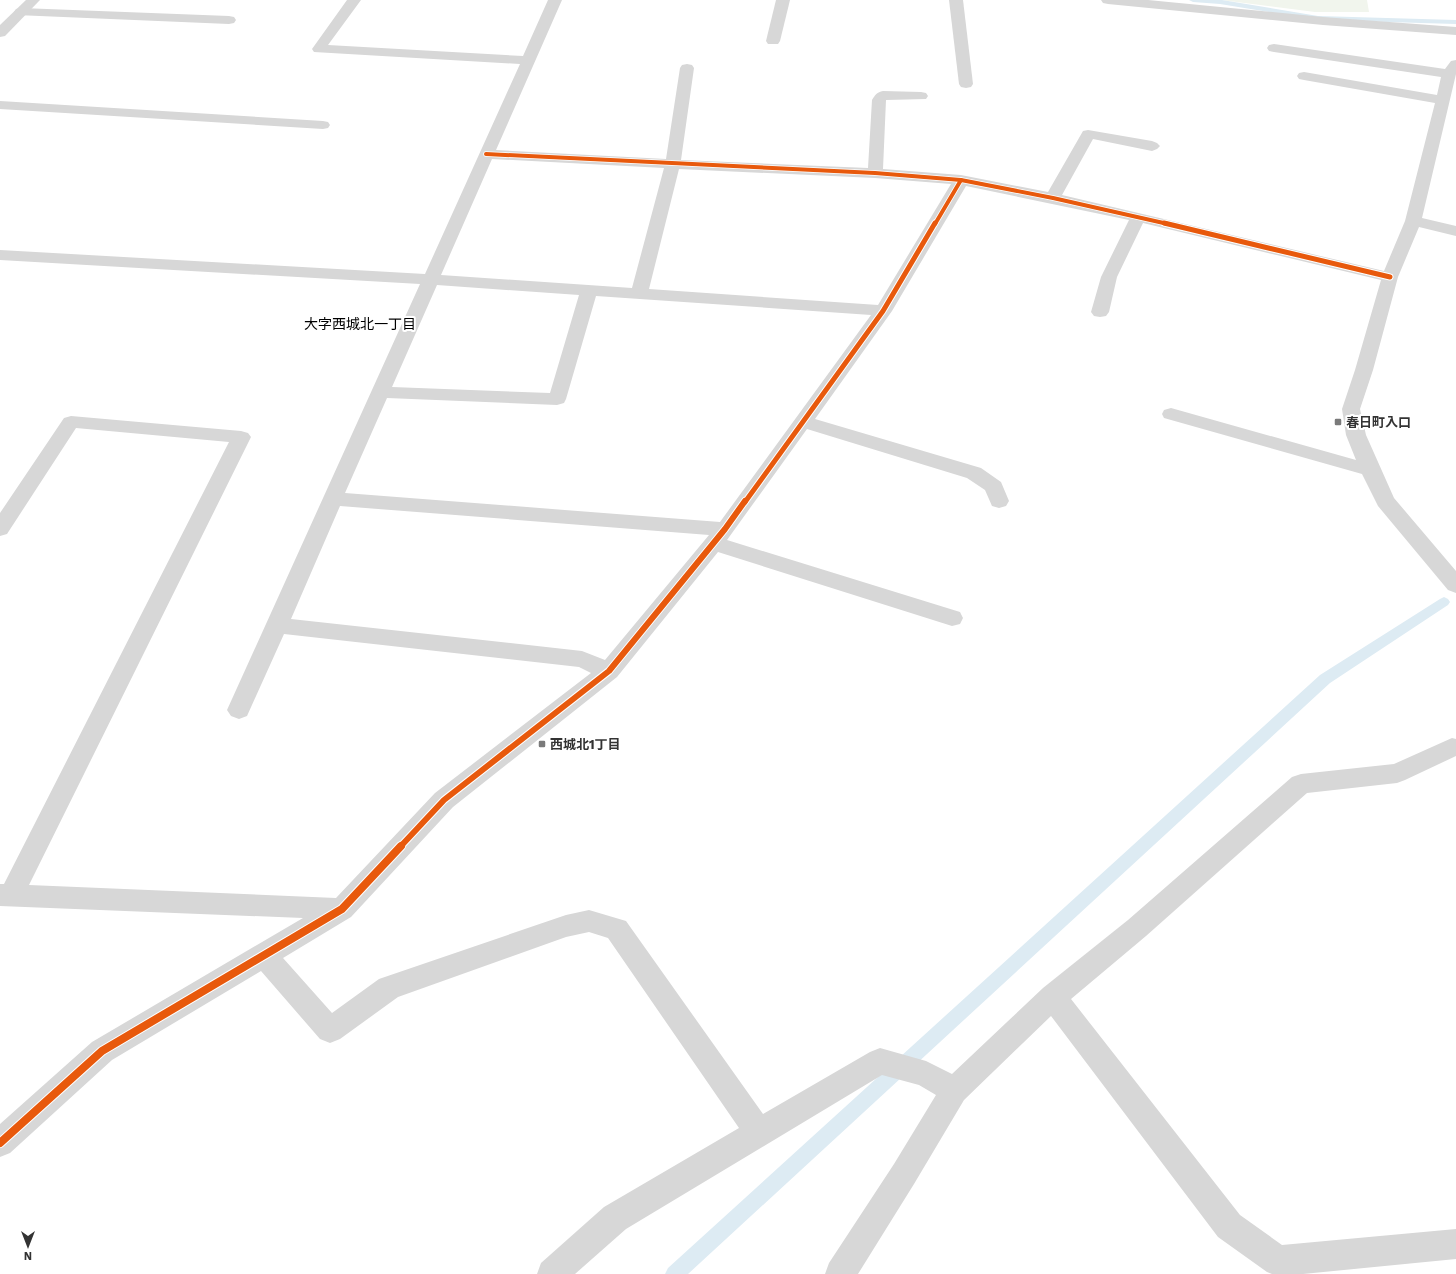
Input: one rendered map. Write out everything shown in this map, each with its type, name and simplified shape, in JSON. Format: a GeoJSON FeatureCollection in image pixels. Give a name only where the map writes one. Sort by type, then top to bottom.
{"type":"FeatureCollection","features":[{"type":"Feature","properties":{"kind":"street"},"geometry":{"type":"LineString","coordinates":[[0,33],[33,0]]}},
{"type":"Feature","properties":{"kind":"street"},"geometry":{"type":"LineString","coordinates":[[354,0],[319,49],[527,60]]}},
{"type":"Feature","properties":{"kind":"street"},"geometry":{"type":"LineString","coordinates":[[240,710],[554,0]]}},
{"type":"Feature","properties":{"kind":"street"},"geometry":{"type":"LineString","coordinates":[[772,42],[783,0]]}},
{"type":"Feature","properties":{"kind":"street"},"geometry":{"type":"LineString","coordinates":[[956,0],[966,84]]}},
{"type":"Feature","properties":{"kind":"street"},"geometry":{"type":"LineString","coordinates":[[1108,0],[1323,21],[1456,31]]}},
{"type":"Feature","properties":{"kind":"street"},"geometry":{"type":"LineString","coordinates":[[21,12],[229,20]]}},
{"type":"Feature","properties":{"kind":"street"},"geometry":{"type":"LineString","coordinates":[[1274,48],[1453,69],[1443,100],[1413,221],[1390,277],[1364,370],[1351,409],[1356,435],[1370,470],[1385,501],[1456,585]]}},
{"type":"Feature","properties":{"kind":"street"},"geometry":{"type":"LineString","coordinates":[[639,294],[673,164],[687,68]]}},
{"type":"Feature","properties":{"kind":"street"},"geometry":{"type":"LineString","coordinates":[[1304,76],[1443,100]]}},
{"type":"Feature","properties":{"kind":"street"},"geometry":{"type":"LineString","coordinates":[[875,173],[880,100],[883,95],[921,96]]}},
{"type":"Feature","properties":{"kind":"street"},"geometry":{"type":"LineString","coordinates":[[0,105],[323,125]]}},
{"type":"Feature","properties":{"kind":"street"},"geometry":{"type":"LineString","coordinates":[[1053,198],[1088,134],[1152,146]]}},
{"type":"Feature","properties":{"kind":"street"},"geometry":{"type":"LineString","coordinates":[[486,154],[875,173],[961,180],[1053,198],[1138,217],[1390,277]]}},
{"type":"Feature","properties":{"kind":"street"},"geometry":{"type":"LineString","coordinates":[[0,1143],[102,1051],[342,909],[444,800],[609,671],[720,536],[883,311],[961,180]]}},
{"type":"Feature","properties":{"kind":"street"},"geometry":{"type":"LineString","coordinates":[[1100,312],[1109,277],[1138,217]]}},
{"type":"Feature","properties":{"kind":"street"},"geometry":{"type":"LineString","coordinates":[[1413,221],[1456,231]]}},
{"type":"Feature","properties":{"kind":"street"},"geometry":{"type":"LineString","coordinates":[[0,254],[430,279],[883,311]]}},
{"type":"Feature","properties":{"kind":"street"},"geometry":{"type":"LineString","coordinates":[[380,392],[557,399],[589,291]]}},
{"type":"Feature","properties":{"kind":"street"},"geometry":{"type":"LineString","coordinates":[[1171,414],[1370,470]]}},
{"type":"Feature","properties":{"kind":"street"},"geometry":{"type":"LineString","coordinates":[[802,421],[974,473],[994,487],[999,501]]}},
{"type":"Feature","properties":{"kind":"street"},"geometry":{"type":"LineString","coordinates":[[0,529],[72,422],[241,437],[5,896],[342,909]]}},
{"type":"Feature","properties":{"kind":"street"},"geometry":{"type":"LineString","coordinates":[[333,499],[720,536],[952,618]]}},
{"type":"Feature","properties":{"kind":"street"},"geometry":{"type":"LineString","coordinates":[[277,626],[582,659],[609,671]]}},
{"type":"Feature","properties":{"kind":"street"},"geometry":{"type":"LineString","coordinates":[[840,1274],[904,1174],[954,1091],[1053,998],[1137,928],[1301,784],[1397,773],[1455,748]]}},
{"type":"Feature","properties":{"kind":"street"},"geometry":{"type":"LineString","coordinates":[[264,956],[330,1030],[389,988],[396,985],[566,926],[589,921],[617,929],[759,1132]]}},
{"type":"Feature","properties":{"kind":"street"},"geometry":{"type":"LineString","coordinates":[[1053,998],[1229,1226],[1278,1261],[1456,1244]]}},
{"type":"Feature","properties":{"kind":"street"},"geometry":{"type":"LineString","coordinates":[[552,1274],[615,1218],[880,1061],[926,1074],[954,1091]]}},
{"type":"Feature","properties":{"kind":"shaded area"},"geometry":{"type":"Polygon","coordinates":[[[1221,0],[1367,0],[1369,12],[1315,12],[1221,0]]]}},
{"type":"Feature","properties":{"kind":"waterway"},"geometry":{"type":"LineString","coordinates":[[1193,0],[1220,2],[1318,18],[1456,22]]}},
{"type":"Feature","properties":{"kind":"waterway"},"geometry":{"type":"LineString","coordinates":[[674,1274],[1325,679],[1444,602]]}},
{"type":"Feature","properties":{"kind":"cycle path"},"geometry":{"type":"LineString","coordinates":[[486,154],[875,173],[961,180],[1053,198],[1138,217],[1390,277]]}},
{"type":"Feature","properties":{"kind":"cycle path"},"geometry":{"type":"LineString","coordinates":[[0,1143],[102,1051],[342,909],[444,800],[609,671],[725,529],[883,311],[961,180]]}},
{"type":"Feature","properties":{"kind":"place","name":"春日町入口"},"geometry":{"type":"Point","coordinates":[1338,422]}},
{"type":"Feature","properties":{"kind":"place","name":"西城北1丁目"},"geometry":{"type":"Point","coordinates":[542,744]}},
{"type":"Feature","properties":{"kind":"district","name":"大字西城北一丁目"},"geometry":{"type":"Point","coordinates":[360,324]}}]}
